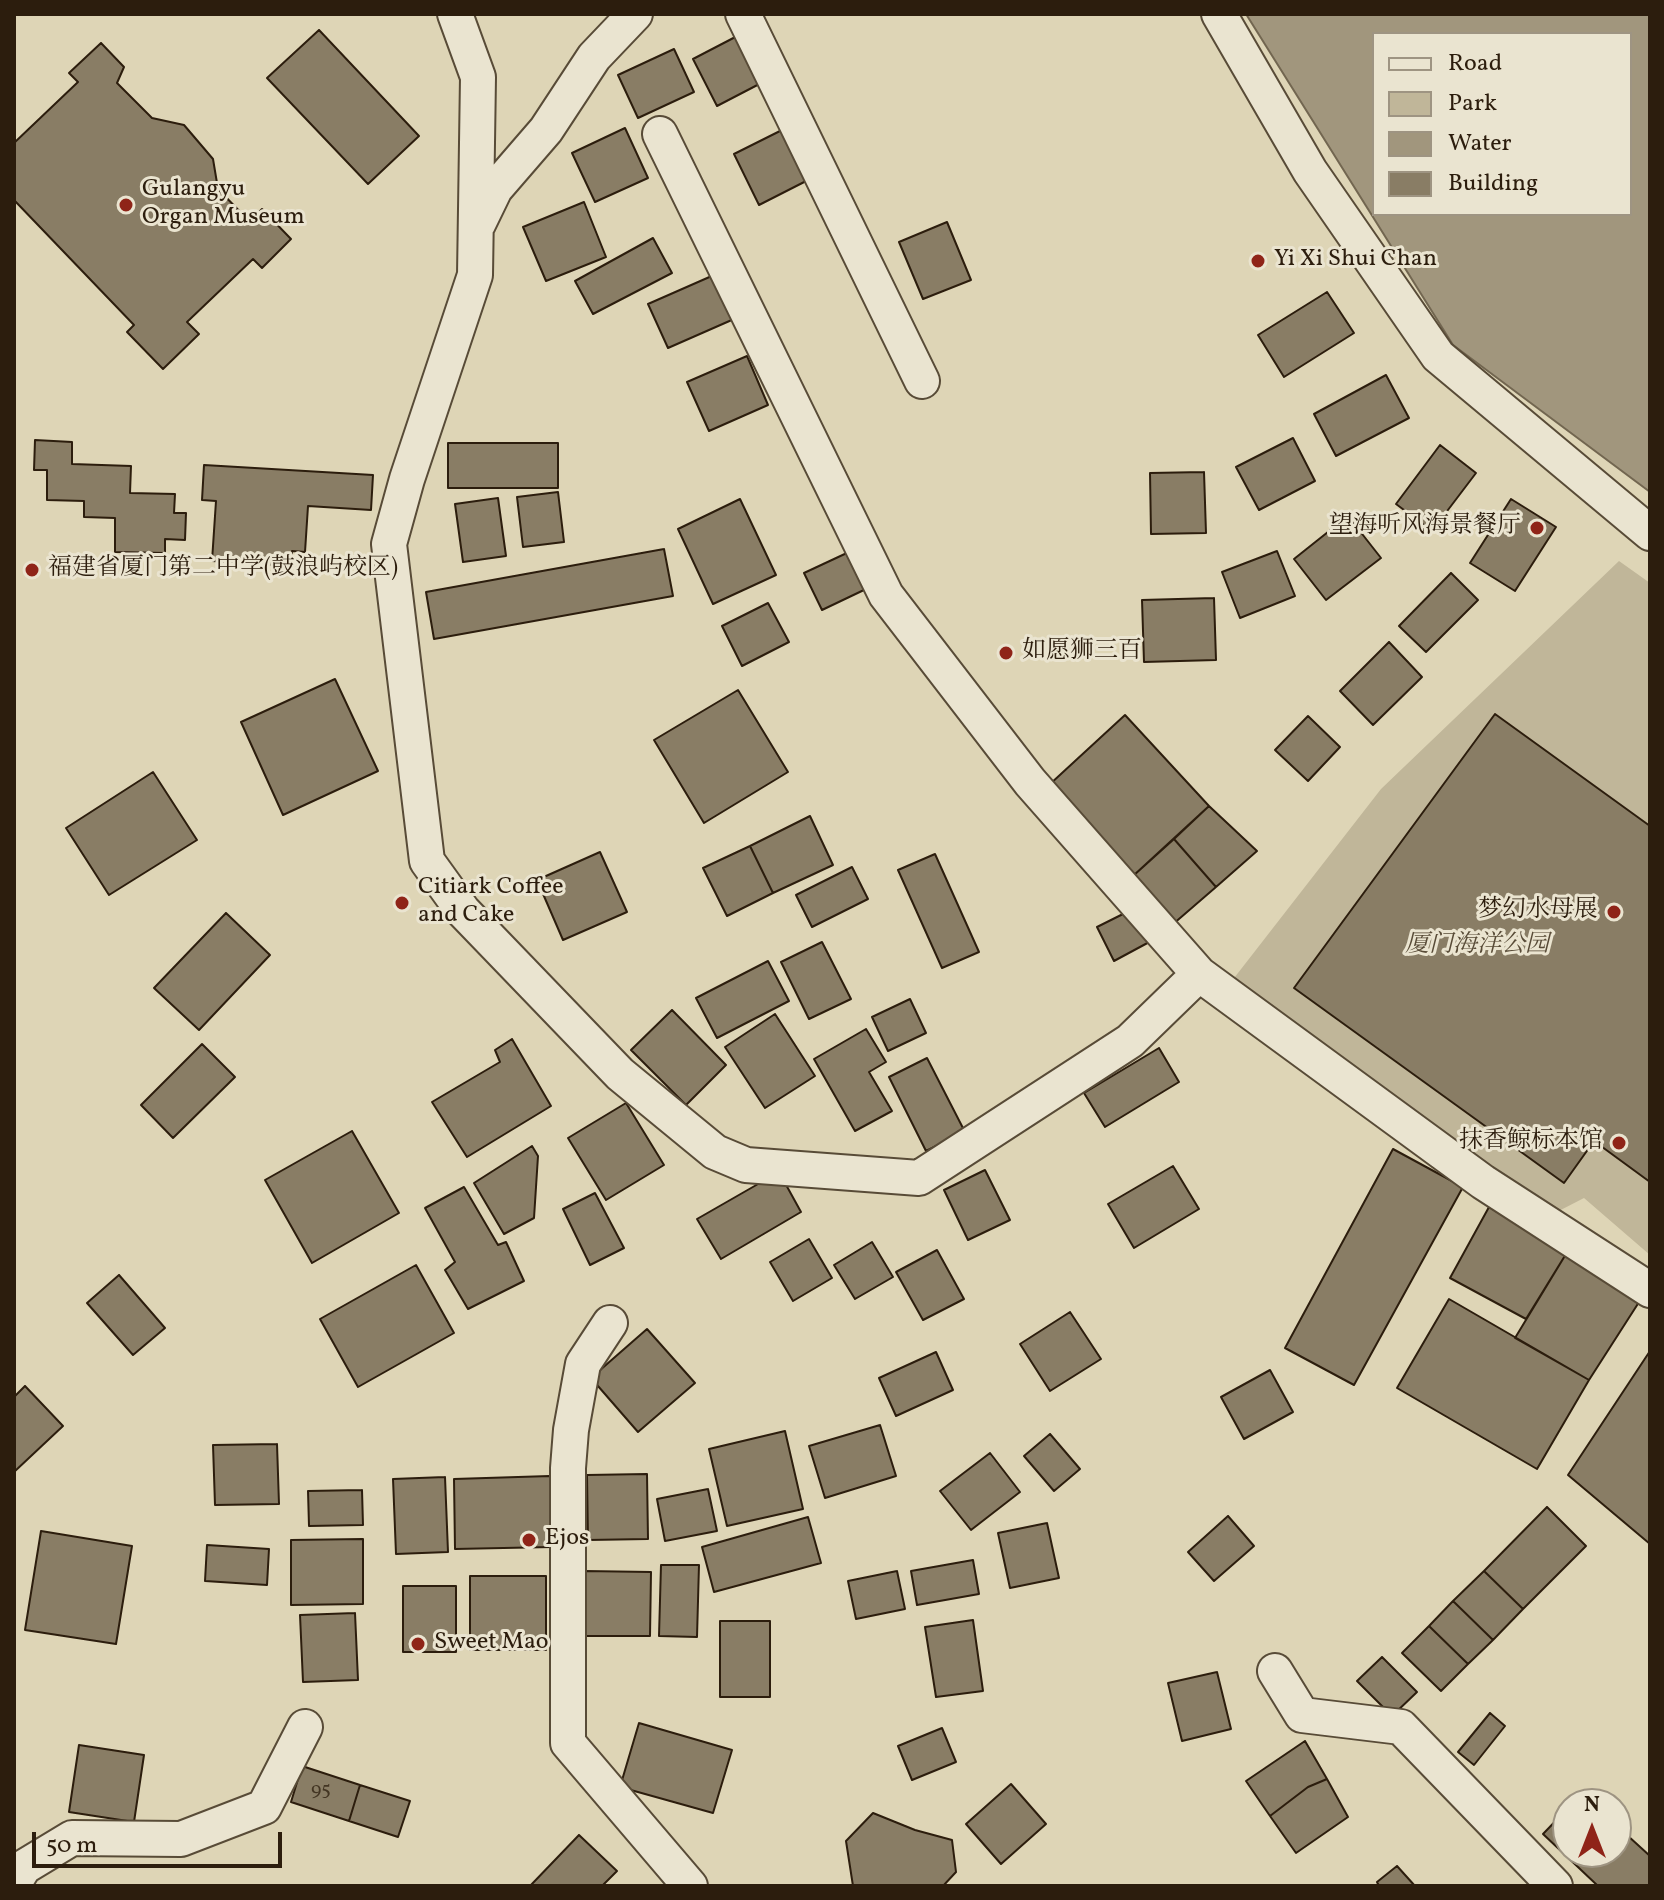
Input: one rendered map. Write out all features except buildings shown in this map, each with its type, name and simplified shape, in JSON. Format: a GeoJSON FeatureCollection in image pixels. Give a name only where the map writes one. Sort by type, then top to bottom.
{"type":"FeatureCollection","features":[{"type":"Feature","properties":{"kind":"street"},"geometry":{"type":"LineString","coordinates":[[455,14],[478,77],[475,275],[407,479],[389,544],[427,861],[463,911],[620,1074],[715,1152],[746,1165],[919,1178],[1130,1041],[1199,974]]}},
{"type":"Feature","properties":{"kind":"street"},"geometry":{"type":"LineString","coordinates":[[476,228],[495,189],[546,130],[594,57],[635,14]]}},
{"type":"Feature","properties":{"kind":"street"},"geometry":{"type":"LineString","coordinates":[[743,14],[922,381]]}},
{"type":"Feature","properties":{"kind":"street"},"geometry":{"type":"LineString","coordinates":[[1219,14],[1310,171],[1438,356],[1650,533]]}},
{"type":"Feature","properties":{"kind":"street"},"geometry":{"type":"LineString","coordinates":[[660,134],[886,595],[1030,782],[1199,974],[1483,1182],[1650,1290]]}},
{"type":"Feature","properties":{"kind":"street"},"geometry":{"type":"LineString","coordinates":[[610,1323],[583,1364],[571,1430],[568,1468],[568,1743],[690,1886]]}},
{"type":"Feature","properties":{"kind":"street"},"geometry":{"type":"LineString","coordinates":[[1275,1671],[1302,1715],[1401,1727],[1555,1886]]}},
{"type":"Feature","properties":{"kind":"street"},"geometry":{"type":"LineString","coordinates":[[14,1883],[24,1867],[72,1838],[181,1839],[264,1807],[305,1727]]}},
{"type":"Feature","properties":{"kind":"green space","name":"厦门海洋公园"},"geometry":{"type":"Polygon","coordinates":[[[1619,561],[1650,583],[1650,1255],[1584,1198],[1549,1216],[1231,982],[1381,789],[1619,561]]]}},
{"type":"Feature","properties":{"kind":"water"},"geometry":{"type":"Polygon","coordinates":[[[1246,14],[1650,14],[1650,492],[1453,345],[1372,216],[1632,216],[1632,32],[1372,32],[1372,215],[1246,14]]]}},
{"type":"Feature","properties":{"kind":"place","name":"Gulangyu Organ Museum"},"geometry":{"type":"Point","coordinates":[126,205]}},
{"type":"Feature","properties":{"kind":"place","name":"Yi Xi Shui Chan"},"geometry":{"type":"Point","coordinates":[1258,261]}},
{"type":"Feature","properties":{"kind":"place","name":"望海听风海景餐厅"},"geometry":{"type":"Point","coordinates":[1537,528]}},
{"type":"Feature","properties":{"kind":"place","name":"福建省厦门第二中学(鼓浪屿校区)"},"geometry":{"type":"Point","coordinates":[32,570]}},
{"type":"Feature","properties":{"kind":"place","name":"如愿狮三百"},"geometry":{"type":"Point","coordinates":[1006,653]}},
{"type":"Feature","properties":{"kind":"place","name":"Citiark Coffee and Cake"},"geometry":{"type":"Point","coordinates":[402,903]}},
{"type":"Feature","properties":{"kind":"place","name":"梦幻水母展"},"geometry":{"type":"Point","coordinates":[1614,912]}},
{"type":"Feature","properties":{"kind":"place","name":"抹香鲸标本馆"},"geometry":{"type":"Point","coordinates":[1619,1143]}},
{"type":"Feature","properties":{"kind":"place","name":"Ejos"},"geometry":{"type":"Point","coordinates":[529,1540]}},
{"type":"Feature","properties":{"kind":"place","name":"Sweet Mao"},"geometry":{"type":"Point","coordinates":[418,1644]}}]}
